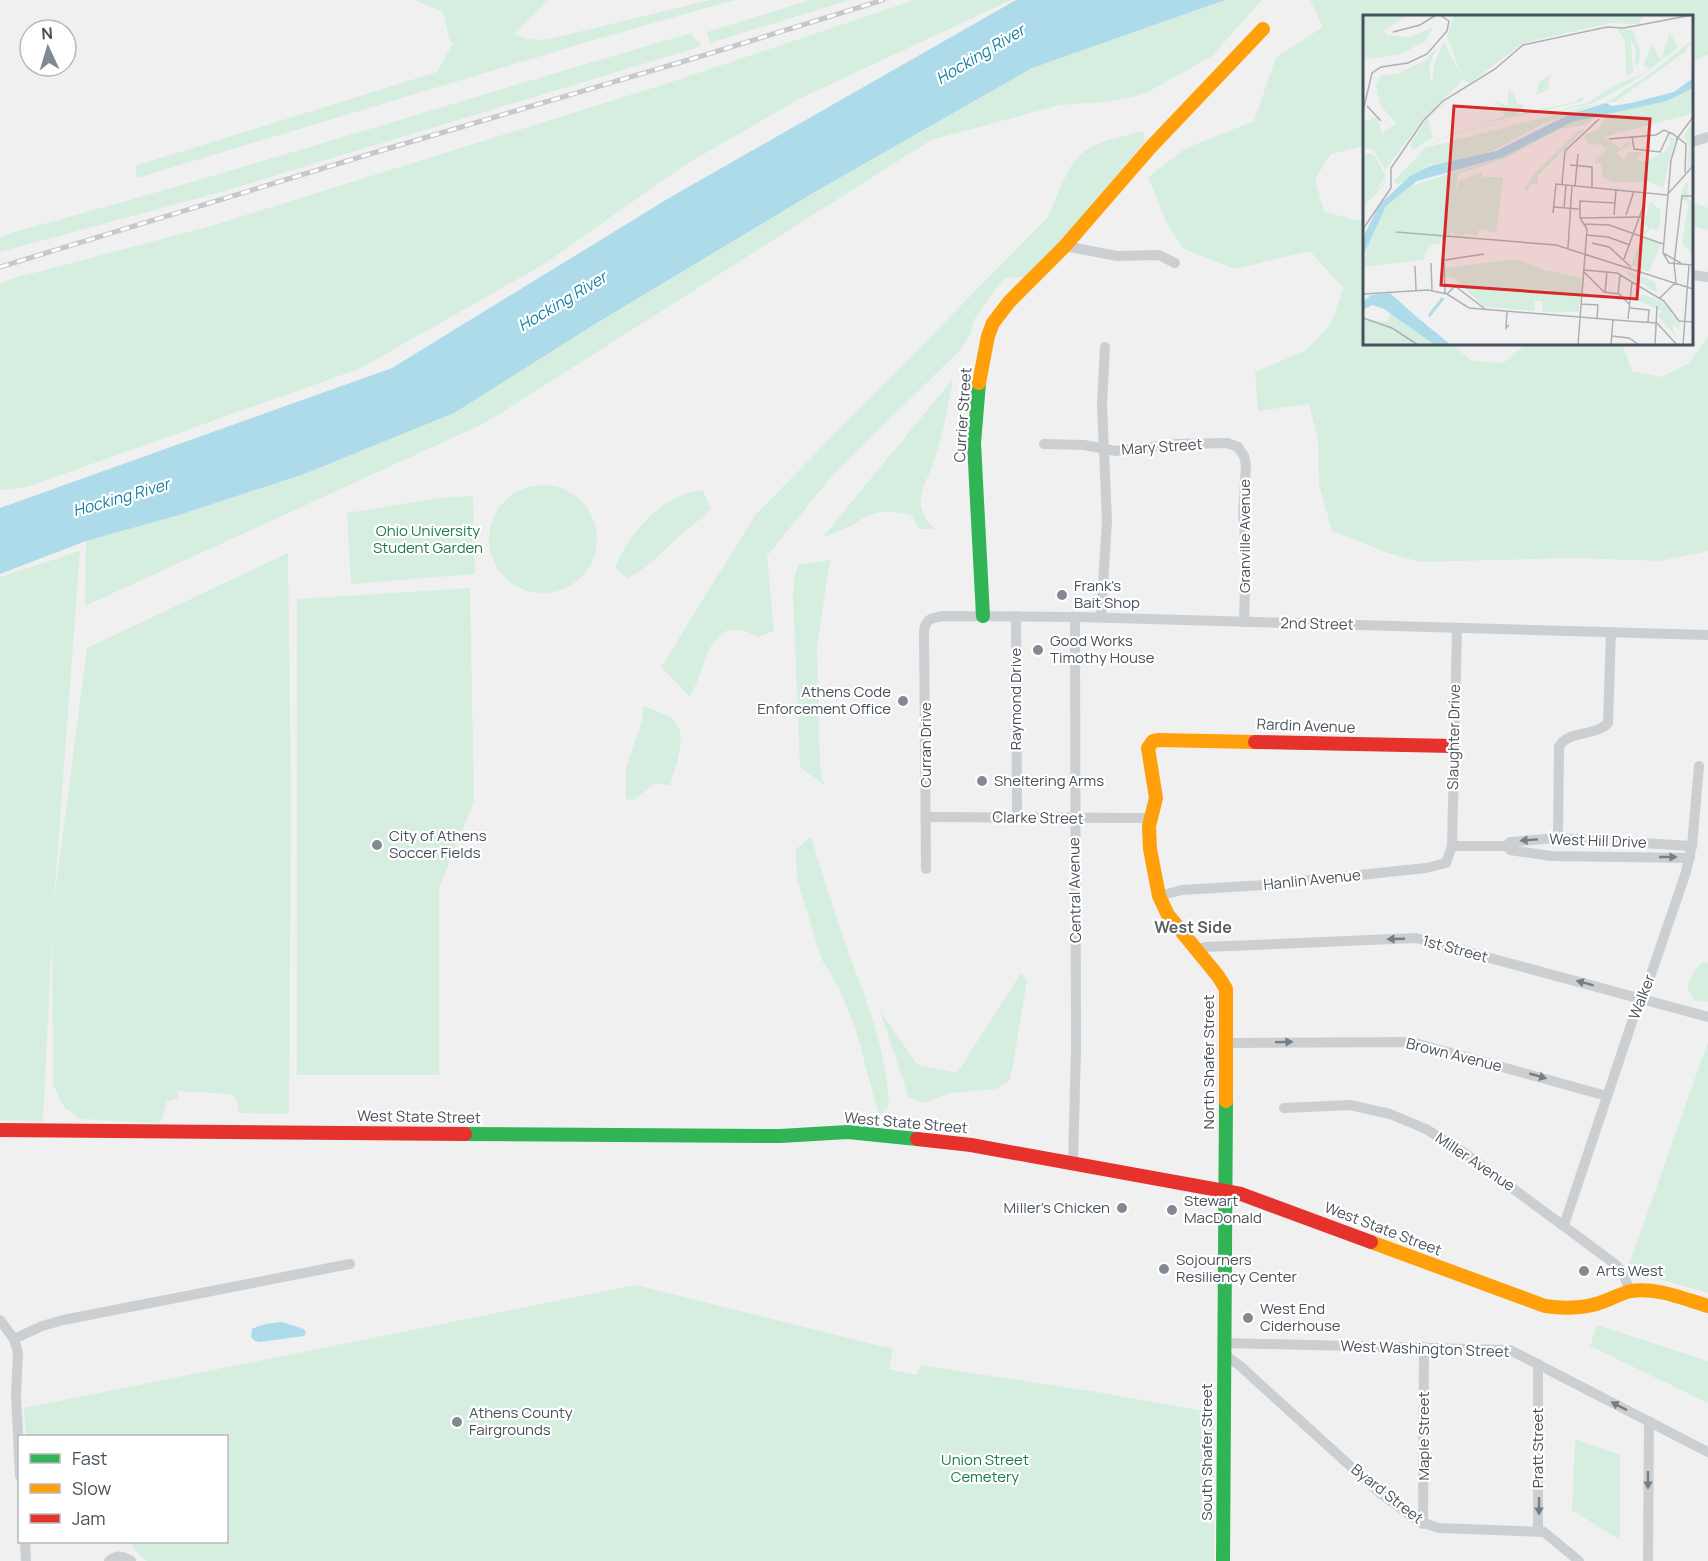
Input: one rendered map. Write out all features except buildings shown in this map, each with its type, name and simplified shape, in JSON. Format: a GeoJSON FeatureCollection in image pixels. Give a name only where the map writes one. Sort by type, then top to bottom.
{"type":"FeatureCollection","features":[{"type":"Feature","properties":{"kind":"street","name":"Currier Street"},"geometry":{"type":"LineString","coordinates":[[983,616],[974,443],[978,389],[988,336],[993,323],[1009,302],[1065,246],[1149,149],[1263,29]]}},
{"type":"Feature","properties":{"kind":"street"},"geometry":{"type":"LineString","coordinates":[[1693,142],[1708,137]]}},
{"type":"Feature","properties":{"kind":"street"},"geometry":{"type":"LineString","coordinates":[[1065,246],[1117,256],[1160,255],[1175,263]]}},
{"type":"Feature","properties":{"kind":"street"},"geometry":{"type":"LineString","coordinates":[[1693,275],[1708,277]]}},
{"type":"Feature","properties":{"kind":"street"},"geometry":{"type":"LineString","coordinates":[[1101,617],[1107,521],[1102,386],[1105,347]]}},
{"type":"Feature","properties":{"kind":"street","name":"Mary Street"},"geometry":{"type":"LineString","coordinates":[[1044,444],[1084,445],[1128,451],[1176,444],[1227,443],[1235,445],[1241,451]]}},
{"type":"Feature","properties":{"kind":"street","name":"Granville Avenue"},"geometry":{"type":"LineString","coordinates":[[1241,451],[1246,465],[1244,622]]}},
{"type":"Feature","properties":{"kind":"street","name":"2nd Street"},"geometry":{"type":"LineString","coordinates":[[927,620],[943,616],[1075,616],[1708,635]]}},
{"type":"Feature","properties":{"kind":"street","name":"Raymond Drive"},"geometry":{"type":"LineString","coordinates":[[1016,616],[1017,817]]}},
{"type":"Feature","properties":{"kind":"street","name":"Central Avenue"},"geometry":{"type":"LineString","coordinates":[[1073,1163],[1076,1049],[1075,616]]}},
{"type":"Feature","properties":{"kind":"street","name":"Curran Drive"},"geometry":{"type":"LineString","coordinates":[[926,869],[924,632],[927,620]]}},
{"type":"Feature","properties":{"kind":"street","name":"Slaughter Drive"},"geometry":{"type":"LineString","coordinates":[[1452,846],[1457,628]]}},
{"type":"Feature","properties":{"kind":"street"},"geometry":{"type":"LineString","coordinates":[[1558,838],[1560,747],[1566,739],[1596,732],[1608,723],[1611,632]]}},
{"type":"Feature","properties":{"kind":"street","name":"Rardin Avenue"},"geometry":{"type":"LineString","coordinates":[[1158,740],[1453,746]]}},
{"type":"Feature","properties":{"kind":"street","name":"North Shafer Street"},"geometry":{"type":"LineString","coordinates":[[1158,740],[1153,741],[1148,748],[1156,798],[1149,826],[1151,864],[1159,896],[1168,915],[1226,989],[1225,1349]]}},
{"type":"Feature","properties":{"kind":"street","name":"Walker"},"geometry":{"type":"LineString","coordinates":[[1564,1225],[1690,858],[1699,766]]}},
{"type":"Feature","properties":{"kind":"street","name":"Clarke Street"},"geometry":{"type":"LineString","coordinates":[[926,817],[1150,819]]}},
{"type":"Feature","properties":{"kind":"street","name":"West Hill Drive"},"geometry":{"type":"LineString","coordinates":[[1452,846],[1507,846],[1510,842],[1558,838],[1692,846]]}},
{"type":"Feature","properties":{"kind":"street","name":"Hanlin Avenue"},"geometry":{"type":"LineString","coordinates":[[1159,896],[1182,890],[1300,882],[1437,867],[1448,860],[1452,846]]}},
{"type":"Feature","properties":{"kind":"street","name":"West Hill Drive"},"geometry":{"type":"LineString","coordinates":[[1507,846],[1510,850],[1539,855],[1690,858]]}},
{"type":"Feature","properties":{"kind":"street","name":"1st Street"},"geometry":{"type":"LineString","coordinates":[[1196,950],[1213,946],[1416,938],[1708,1017]]}},
{"type":"Feature","properties":{"kind":"street","name":"Brown Avenue"},"geometry":{"type":"LineString","coordinates":[[1226,1043],[1411,1042],[1607,1096]]}},
{"type":"Feature","properties":{"kind":"street","name":"Miller Avenue"},"geometry":{"type":"LineString","coordinates":[[1284,1108],[1350,1105],[1390,1114],[1413,1123],[1467,1154],[1615,1264],[1622,1271],[1630,1291]]}},
{"type":"Feature","properties":{"kind":"street","name":"West State Street"},"geometry":{"type":"LineString","coordinates":[[0,1130],[769,1136],[848,1132],[971,1145],[1241,1194],[1545,1306],[1561,1308],[1590,1306],[1630,1291],[1660,1293],[1708,1306]]}},
{"type":"Feature","properties":{"kind":"street"},"geometry":{"type":"LineString","coordinates":[[14,1339],[42,1326],[63,1320],[350,1263]]}},
{"type":"Feature","properties":{"kind":"street"},"geometry":{"type":"LineString","coordinates":[[0,1320],[14,1339],[18,1353],[16,1395],[18,1436]]}},
{"type":"Feature","properties":{"kind":"street","name":"West Washington Street"},"geometry":{"type":"LineString","coordinates":[[1225,1349],[1424,1347],[1510,1350],[1708,1452]]}},
{"type":"Feature","properties":{"kind":"street","name":"Maple Street"},"geometry":{"type":"LineString","coordinates":[[1423,1524],[1424,1347]]}},
{"type":"Feature","properties":{"kind":"street","name":"Byard Street"},"geometry":{"type":"LineString","coordinates":[[1225,1349],[1239,1365],[1380,1493],[1423,1524],[1439,1528],[1548,1534],[1579,1561]]}},
{"type":"Feature","properties":{"kind":"street","name":"South Shafer Street"},"geometry":{"type":"LineString","coordinates":[[1223,1561],[1225,1349]]}},
{"type":"Feature","properties":{"kind":"street","name":"Pratt Street"},"geometry":{"type":"LineString","coordinates":[[1538,1364],[1538,1532]]}},
{"type":"Feature","properties":{"kind":"street"},"geometry":{"type":"LineString","coordinates":[[1648,1561],[1649,1421]]}},
{"type":"Feature","properties":{"kind":"street"},"geometry":{"type":"LineString","coordinates":[[25,1543],[26,1561]]}},
{"type":"Feature","properties":{"kind":"street"},"geometry":{"type":"LineString","coordinates":[[109,1561],[114,1557],[122,1556],[131,1561]]}},
{"type":"Feature","properties":{"kind":"green space"},"geometry":{"type":"Polygon","coordinates":[[[414,0],[549,0],[514,33],[526,39],[535,40],[549,39],[710,0],[735,0],[597,39],[137,178],[135,166],[437,72],[453,43],[450,41],[443,12],[414,0]]]}},
{"type":"Feature","properties":{"kind":"green space"},"geometry":{"type":"Polygon","coordinates":[[[810,0],[850,0],[710,43],[707,32],[810,0]]]}},
{"type":"Feature","properties":{"kind":"green space"},"geometry":{"type":"Polygon","coordinates":[[[915,0],[1011,0],[801,98],[685,165],[541,266],[359,369],[27,487],[0,490],[0,284],[7,280],[211,226],[662,85],[915,0]]]}},
{"type":"Feature","properties":{"kind":"green space"},"geometry":{"type":"Polygon","coordinates":[[[1225,0],[1262,0],[1212,56],[1150,91],[1106,102],[1060,105],[931,140],[485,423],[85,606],[86,541],[179,515],[304,474],[453,413],[595,324],[813,193],[1032,68],[1225,0]]]}},
{"type":"Feature","properties":{"kind":"green space"},"geometry":{"type":"Polygon","coordinates":[[[1310,0],[1708,0],[1708,54],[1693,62],[1693,15],[1363,15],[1363,146],[1331,154],[1315,179],[1324,211],[1354,220],[1363,220],[1363,345],[1453,345],[1471,361],[1503,363],[1525,345],[1622,345],[1632,371],[1661,377],[1689,363],[1708,337],[1708,551],[1661,561],[1572,558],[1420,562],[1388,553],[1332,531],[1319,485],[1318,440],[1309,404],[1258,411],[1255,372],[1305,351],[1331,324],[1343,288],[1310,251],[1234,269],[1184,249],[1167,224],[1148,177],[1186,148],[1254,121],[1276,57],[1323,27],[1310,0]]]}},
{"type":"Feature","properties":{"kind":"green space"},"geometry":{"type":"Polygon","coordinates":[[[691,33],[702,46],[221,192],[0,252],[0,238],[11,233],[182,185],[691,33]]]}},
{"type":"Feature","properties":{"kind":"green space"},"geometry":{"type":"Polygon","coordinates":[[[1143,131],[1145,141],[1032,277],[1006,278],[974,320],[970,335],[961,349],[831,477],[767,556],[774,631],[758,637],[743,630],[725,632],[708,651],[698,680],[689,696],[661,667],[756,514],[1048,217],[1068,172],[1085,151],[1098,144],[1143,131]]]}},
{"type":"Feature","properties":{"kind":"green space"},"geometry":{"type":"Polygon","coordinates":[[[1693,202],[1708,208],[1708,230],[1693,226],[1693,202]]]}},
{"type":"Feature","properties":{"kind":"green space"},"geometry":{"type":"Polygon","coordinates":[[[953,379],[940,441],[921,499],[924,516],[935,529],[920,529],[911,515],[880,512],[866,516],[853,525],[822,538],[953,379]]]}},
{"type":"Feature","properties":{"kind":"green space","name":"Ohio University Student Garden"},"geometry":{"type":"Polygon","coordinates":[[[543,485],[564,490],[581,501],[592,518],[597,539],[592,560],[581,577],[564,588],[543,593],[522,588],[505,577],[494,560],[489,539],[494,518],[505,501],[522,490],[543,485]]]}},
{"type":"Feature","properties":{"kind":"green space"},"geometry":{"type":"Polygon","coordinates":[[[703,490],[711,509],[653,561],[627,578],[615,568],[629,541],[649,517],[674,499],[703,490]]]}},
{"type":"Feature","properties":{"kind":"green space","name":"Ohio University Student Garden"},"geometry":{"type":"Polygon","coordinates":[[[473,496],[475,574],[351,584],[347,513],[438,498],[473,496]]]}},
{"type":"Feature","properties":{"kind":"green space"},"geometry":{"type":"Polygon","coordinates":[[[80,551],[54,901],[87,648],[288,553],[291,796],[289,1114],[239,1113],[236,1099],[230,1094],[178,1091],[178,1098],[167,1101],[162,1119],[158,1123],[81,1119],[64,1107],[53,1085],[52,936],[43,1121],[0,1120],[0,577],[80,551]]]}},
{"type":"Feature","properties":{"kind":"green space"},"geometry":{"type":"Polygon","coordinates":[[[830,560],[817,646],[820,766],[824,785],[800,767],[793,596],[798,565],[830,560]]]}},
{"type":"Feature","properties":{"kind":"green space","name":"City of Athens Soccer Fields"},"geometry":{"type":"Polygon","coordinates":[[[470,588],[474,802],[439,888],[439,1075],[297,1075],[297,599],[470,588]]]}},
{"type":"Feature","properties":{"kind":"green space"},"geometry":{"type":"Polygon","coordinates":[[[643,706],[665,715],[676,723],[681,736],[679,754],[670,786],[655,783],[634,800],[626,799],[626,768],[642,721],[643,706]]]}},
{"type":"Feature","properties":{"kind":"green space"},"geometry":{"type":"Polygon","coordinates":[[[811,837],[878,1039],[887,1082],[889,1106],[879,1116],[855,1027],[838,986],[822,960],[797,880],[796,849],[811,837]]]}},
{"type":"Feature","properties":{"kind":"green space"},"geometry":{"type":"Polygon","coordinates":[[[1703,961],[1708,963],[1708,1002],[1695,1000],[1687,988],[1693,973],[1703,961]]]}},
{"type":"Feature","properties":{"kind":"green space"},"geometry":{"type":"Polygon","coordinates":[[[1021,973],[1027,980],[1009,1081],[996,1089],[951,1093],[923,1103],[909,1098],[880,1011],[918,1065],[957,1073],[1021,973]]]}},
{"type":"Feature","properties":{"kind":"green space"},"geometry":{"type":"Polygon","coordinates":[[[1708,1042],[1708,1293],[1627,1270],[1708,1042]]]}},
{"type":"Feature","properties":{"kind":"green space","name":"Athens County Fairgrounds"},"geometry":{"type":"Polygon","coordinates":[[[635,1285],[893,1349],[889,1369],[917,1375],[920,1365],[1097,1392],[1214,1413],[1214,1561],[147,1561],[139,1555],[131,1543],[228,1543],[228,1435],[26,1435],[24,1408],[635,1285]]]}},
{"type":"Feature","properties":{"kind":"green space"},"geometry":{"type":"Polygon","coordinates":[[[1597,1325],[1708,1361],[1708,1403],[1590,1346],[1597,1325]]]}},
{"type":"Feature","properties":{"kind":"green space"},"geometry":{"type":"Polygon","coordinates":[[[1575,1439],[1620,1455],[1620,1540],[1572,1510],[1575,1439]]]}},
{"type":"Feature","properties":{"kind":"water","name":"Hocking River"},"geometry":{"type":"Polygon","coordinates":[[[1016,0],[1225,0],[1032,68],[813,193],[595,324],[454,413],[304,474],[179,515],[86,541],[0,574],[0,508],[392,368],[669,198],[1016,0]]]}},
{"type":"Feature","properties":{"kind":"water"},"geometry":{"type":"Polygon","coordinates":[[[282,1322],[304,1329],[306,1333],[304,1336],[260,1342],[251,1337],[252,1329],[282,1322]]]}},
{"type":"Feature","properties":{"kind":"railway"},"geometry":{"type":"LineString","coordinates":[[0,267],[883,0]]}},
{"type":"Feature","properties":{"kind":"traffic: fast"},"geometry":{"type":"LineString","coordinates":[[979,383],[974,443],[983,616]]}},
{"type":"Feature","properties":{"kind":"traffic: fast"},"geometry":{"type":"LineString","coordinates":[[1223,1561],[1226,1101]]}},
{"type":"Feature","properties":{"kind":"traffic: fast"},"geometry":{"type":"LineString","coordinates":[[465,1134],[780,1136],[848,1132],[917,1139]]}},
{"type":"Feature","properties":{"kind":"traffic: slow"},"geometry":{"type":"LineString","coordinates":[[979,383],[988,336],[993,323],[1009,302],[1065,246],[1149,149],[1263,29]]}},
{"type":"Feature","properties":{"kind":"traffic: slow"},"geometry":{"type":"LineString","coordinates":[[1226,1101],[1226,989],[1168,915],[1159,896],[1150,849],[1149,826],[1156,798],[1148,748],[1153,741],[1158,740],[1255,742]]}},
{"type":"Feature","properties":{"kind":"traffic: slow"},"geometry":{"type":"LineString","coordinates":[[1371,1242],[1545,1306],[1582,1307],[1641,1290],[1670,1294],[1708,1306]]}},
{"type":"Feature","properties":{"kind":"traffic: jam"},"geometry":{"type":"LineString","coordinates":[[1255,742],[1453,746]]}},
{"type":"Feature","properties":{"kind":"traffic: jam"},"geometry":{"type":"LineString","coordinates":[[0,1130],[465,1134]]}},
{"type":"Feature","properties":{"kind":"traffic: jam"},"geometry":{"type":"LineString","coordinates":[[917,1139],[971,1145],[1241,1194],[1371,1242]]}},
{"type":"Feature","properties":{"kind":"place","name":"Frank's Bait Shop"},"geometry":{"type":"Point","coordinates":[1062,595]}},
{"type":"Feature","properties":{"kind":"place","name":"Good Works Timothy House"},"geometry":{"type":"Point","coordinates":[1038,650]}},
{"type":"Feature","properties":{"kind":"place","name":"Athens Code Enforcement Office"},"geometry":{"type":"Point","coordinates":[903,701]}},
{"type":"Feature","properties":{"kind":"place","name":"Sheltering Arms"},"geometry":{"type":"Point","coordinates":[982,781]}},
{"type":"Feature","properties":{"kind":"place","name":"City of Athens Soccer Fields"},"geometry":{"type":"Point","coordinates":[377,845]}},
{"type":"Feature","properties":{"kind":"place","name":"Miller's Chicken"},"geometry":{"type":"Point","coordinates":[1122,1208]}},
{"type":"Feature","properties":{"kind":"place","name":"Stewart MacDonald"},"geometry":{"type":"Point","coordinates":[1172,1210]}},
{"type":"Feature","properties":{"kind":"place","name":"Sojourners Resiliency Center"},"geometry":{"type":"Point","coordinates":[1164,1269]}},
{"type":"Feature","properties":{"kind":"place","name":"Arts West"},"geometry":{"type":"Point","coordinates":[1584,1271]}},
{"type":"Feature","properties":{"kind":"place","name":"West End Ciderhouse"},"geometry":{"type":"Point","coordinates":[1248,1318]}},
{"type":"Feature","properties":{"kind":"place","name":"Athens County Fairgrounds"},"geometry":{"type":"Point","coordinates":[457,1422]}},
{"type":"Feature","properties":{"kind":"district","name":"West Side"},"geometry":{"type":"Point","coordinates":[1193,927]}},
{"type":"Feature","properties":{"kind":"park label","name":"Union Street Cemetery"},"geometry":{"type":"Point","coordinates":[985,1468]}}]}
